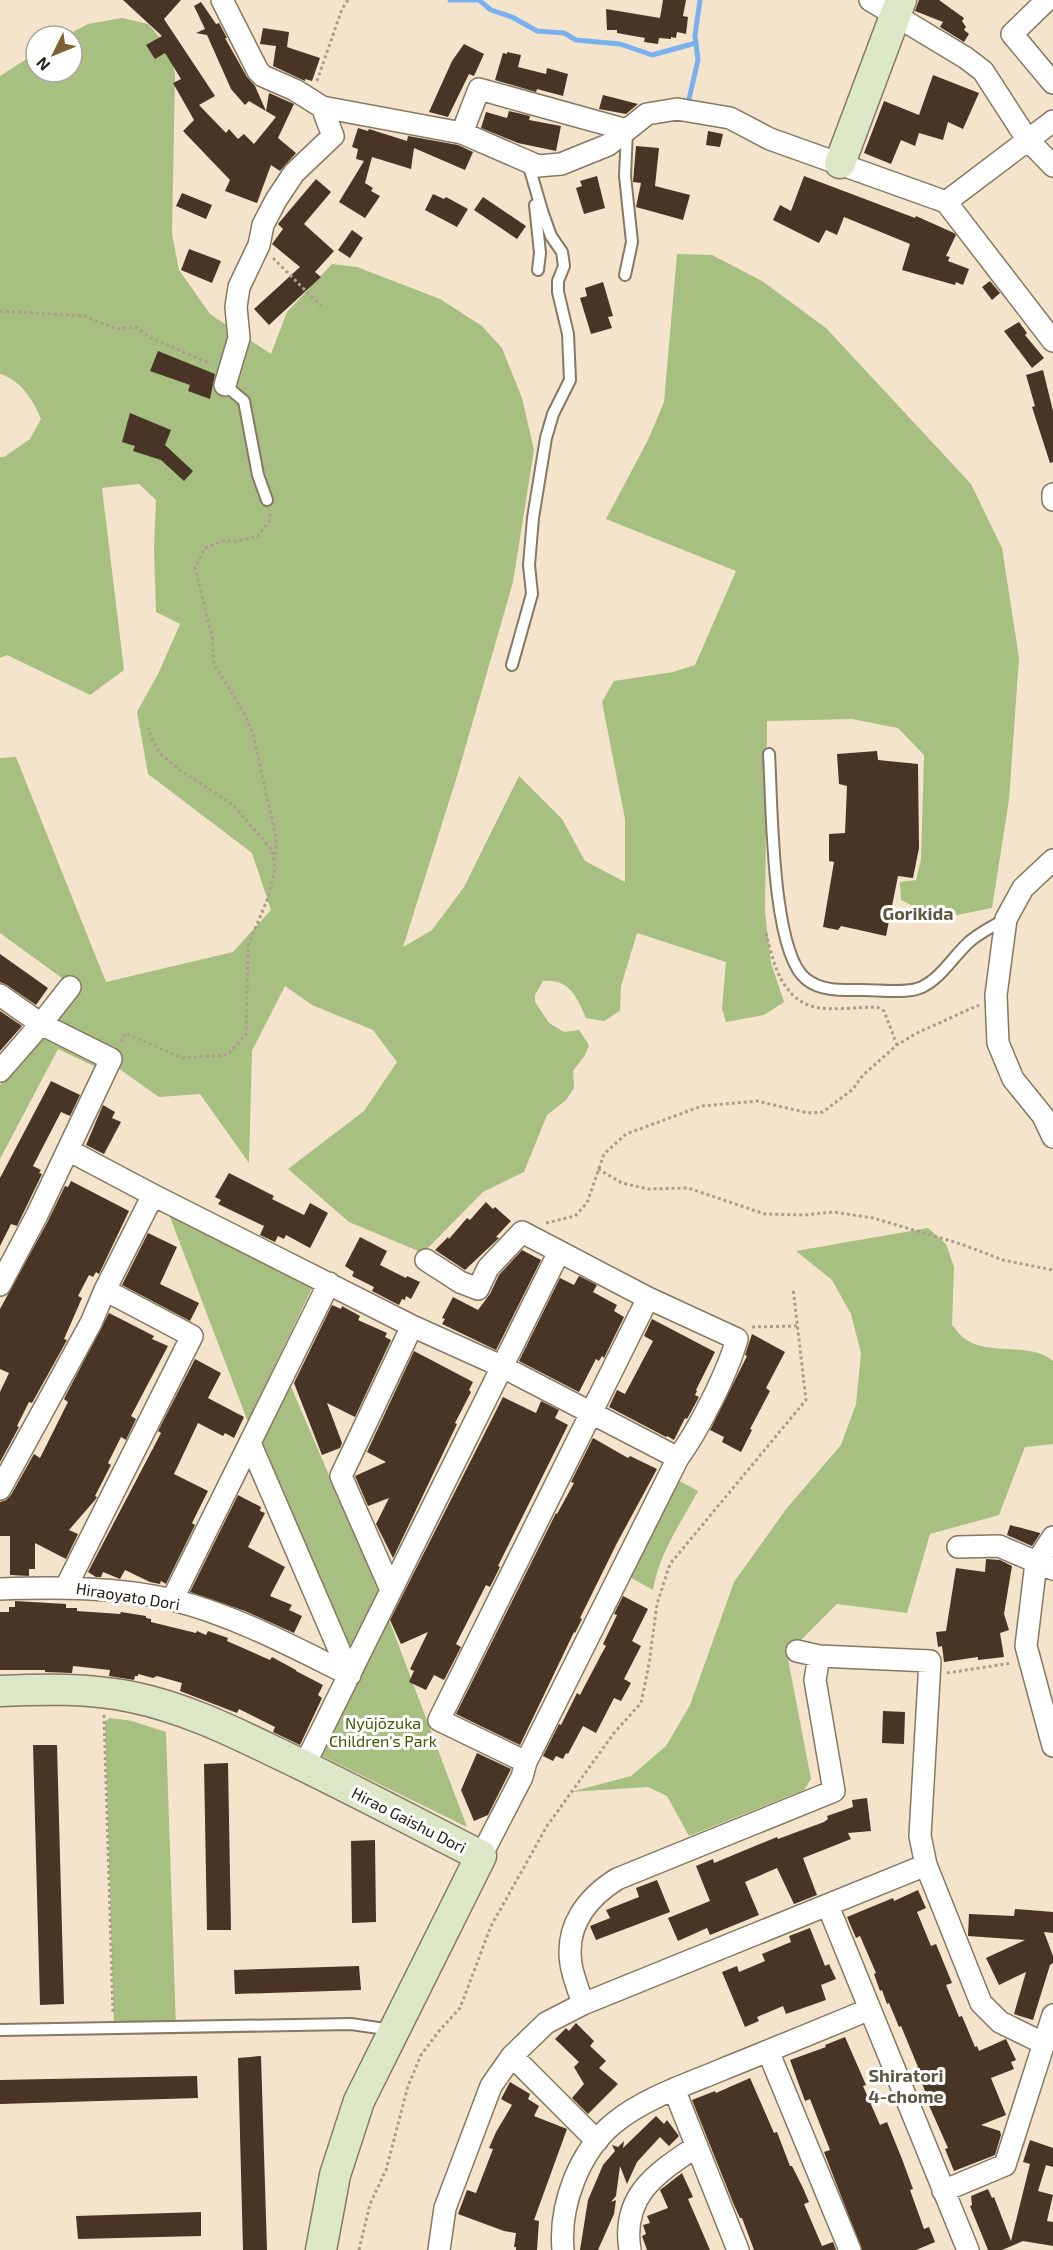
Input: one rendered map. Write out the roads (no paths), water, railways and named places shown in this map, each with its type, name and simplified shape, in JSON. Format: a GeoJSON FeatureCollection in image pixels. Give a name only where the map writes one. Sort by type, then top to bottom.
{"type":"FeatureCollection","features":[{"type":"Feature","properties":{"kind":"street"},"geometry":{"type":"LineString","coordinates":[[222,0],[258,71],[263,76],[316,103],[462,133],[530,169],[561,164],[608,145],[647,114],[677,109],[730,118],[770,139],[946,202],[1053,341]]}},
{"type":"Feature","properties":{"kind":"street"},"geometry":{"type":"LineString","coordinates":[[870,0],[898,8],[983,71],[1028,139],[1053,166]]}},
{"type":"Feature","properties":{"kind":"street"},"geometry":{"type":"LineString","coordinates":[[1047,0],[1012,34],[1053,83]]}},
{"type":"Feature","properties":{"kind":"street"},"geometry":{"type":"LineString","coordinates":[[840,163],[898,8]]}},
{"type":"Feature","properties":{"kind":"street"},"geometry":{"type":"LineString","coordinates":[[462,133],[479,89],[627,130]]}},
{"type":"Feature","properties":{"kind":"street"},"geometry":{"type":"LineString","coordinates":[[227,378],[239,339],[236,307],[239,287],[259,245],[263,225],[294,173],[333,136],[316,103]]}},
{"type":"Feature","properties":{"kind":"street"},"geometry":{"type":"LineString","coordinates":[[946,202],[1053,121]]}},
{"type":"Feature","properties":{"kind":"street"},"geometry":{"type":"LineString","coordinates":[[1053,494],[1053,500]]}},
{"type":"Feature","properties":{"kind":"street"},"geometry":{"type":"LineString","coordinates":[[1053,860],[1023,888],[1006,919],[996,995],[998,1042],[1013,1079],[1043,1116],[1053,1137]]}},
{"type":"Feature","properties":{"kind":"street"},"geometry":{"type":"LineString","coordinates":[[0,1071],[70,987]]}},
{"type":"Feature","properties":{"kind":"street"},"geometry":{"type":"LineString","coordinates":[[0,995],[41,1024],[111,1059],[0,1285]]}},
{"type":"Feature","properties":{"kind":"street"},"geometry":{"type":"LineString","coordinates":[[68,1150],[412,1326],[503,1367],[678,1458]]}},
{"type":"Feature","properties":{"kind":"street"},"geometry":{"type":"LineString","coordinates":[[0,1489],[92,1323],[105,1290],[153,1195]]}},
{"type":"Feature","properties":{"kind":"street"},"geometry":{"type":"LineString","coordinates":[[426,1260],[460,1282],[478,1289],[488,1268],[522,1232],[648,1298],[737,1339],[731,1358],[688,1445],[678,1458],[526,1761],[522,1777],[481,1856]]}},
{"type":"Feature","properties":{"kind":"street"},"geometry":{"type":"LineString","coordinates":[[304,1766],[559,1252]]}},
{"type":"Feature","properties":{"kind":"street"},"geometry":{"type":"LineString","coordinates":[[172,1600],[329,1283]]}},
{"type":"Feature","properties":{"kind":"street"},"geometry":{"type":"LineString","coordinates":[[66,1587],[192,1336],[105,1290]]}},
{"type":"Feature","properties":{"kind":"street"},"geometry":{"type":"LineString","coordinates":[[526,1761],[439,1720],[648,1298]]}},
{"type":"Feature","properties":{"kind":"street"},"geometry":{"type":"LineString","coordinates":[[391,1590],[341,1476],[412,1326]]}},
{"type":"Feature","properties":{"kind":"street"},"geometry":{"type":"LineString","coordinates":[[250,1443],[350,1675]]}},
{"type":"Feature","properties":{"kind":"street"},"geometry":{"type":"LineString","coordinates":[[1053,1537],[1029,1602],[1026,1646],[1053,1746]]}},
{"type":"Feature","properties":{"kind":"street"},"geometry":{"type":"LineString","coordinates":[[958,1547],[999,1546],[1044,1566]]}},
{"type":"Feature","properties":{"kind":"street","name":"Hiraoyato Dori"},"geometry":{"type":"LineString","coordinates":[[0,1588],[66,1587],[172,1600],[217,1614],[301,1650],[350,1675]]}},
{"type":"Feature","properties":{"kind":"street"},"geometry":{"type":"LineString","coordinates":[[797,1651],[819,1656],[930,1661],[921,1836],[926,1865],[981,2003],[1000,2022],[1045,2044]]}},
{"type":"Feature","properties":{"kind":"street"},"geometry":{"type":"LineString","coordinates":[[583,2004],[571,1963],[572,1935],[577,1920],[587,1904],[601,1889],[617,1879],[834,1791],[815,1680],[819,1656]]}},
{"type":"Feature","properties":{"kind":"street","name":"Hirao Gaishu Dori"},"geometry":{"type":"LineString","coordinates":[[0,1690],[46,1689],[105,1693],[163,1705],[222,1727],[481,1856],[359,2101],[334,2175],[321,2250]]}},
{"type":"Feature","properties":{"kind":"street"},"geometry":{"type":"LineString","coordinates":[[439,2250],[445,2208],[491,2086],[512,2056],[546,2023],[583,2004],[926,1865]]}},
{"type":"Feature","properties":{"kind":"street"},"geometry":{"type":"LineString","coordinates":[[828,1906],[968,2250]]}},
{"type":"Feature","properties":{"kind":"street"},"geometry":{"type":"LineString","coordinates":[[563,2250],[561,2233],[567,2202],[579,2169],[597,2141],[613,2124],[633,2109],[675,2089],[870,2009]]}},
{"type":"Feature","properties":{"kind":"street"},"geometry":{"type":"LineString","coordinates":[[943,2191],[1005,2164],[1053,2015]]}},
{"type":"Feature","properties":{"kind":"street"},"geometry":{"type":"LineString","coordinates":[[768,2051],[850,2250]]}},
{"type":"Feature","properties":{"kind":"street"},"geometry":{"type":"LineString","coordinates":[[512,2056],[597,2141]]}},
{"type":"Feature","properties":{"kind":"street"},"geometry":{"type":"LineString","coordinates":[[675,2089],[738,2250]]}},
{"type":"Feature","properties":{"kind":"street"},"geometry":{"type":"LineString","coordinates":[[630,2250],[628,2236],[632,2208],[643,2189],[665,2167],[697,2146]]}},
{"type":"Feature","properties":{"kind":"lane"},"geometry":{"type":"LineString","coordinates":[[625,275],[632,242],[625,176],[627,130]]}},
{"type":"Feature","properties":{"kind":"lane"},"geometry":{"type":"LineString","coordinates":[[530,169],[540,253],[538,270]]}},
{"type":"Feature","properties":{"kind":"lane"},"geometry":{"type":"LineString","coordinates":[[512,665],[532,594],[529,565],[533,518],[546,438],[553,414],[570,380],[568,334],[558,292],[558,281],[564,266],[562,252],[551,236],[530,169]]}},
{"type":"Feature","properties":{"kind":"lane"},"geometry":{"type":"LineString","coordinates":[[227,378],[244,401],[254,455],[267,500]]}},
{"type":"Feature","properties":{"kind":"lane"},"geometry":{"type":"LineString","coordinates":[[770,754],[776,873],[783,925],[788,949],[797,970],[807,980],[826,989],[896,991],[921,987],[943,971],[969,942],[1006,919]]}},
{"type":"Feature","properties":{"kind":"lane"},"geometry":{"type":"LineString","coordinates":[[0,2030],[351,2024],[393,2030]]}},
{"type":"Feature","properties":{"kind":"waterway"},"geometry":{"type":"LineString","coordinates":[[450,0],[479,0],[491,10],[512,17],[537,31],[564,33],[576,40],[620,44],[652,55],[696,43]]}},
{"type":"Feature","properties":{"kind":"waterway"},"geometry":{"type":"LineString","coordinates":[[689,99],[698,60],[695,35],[700,0]]}},
{"type":"Feature","properties":{"kind":"district","name":"Gorikida"},"geometry":{"type":"Point","coordinates":[918,914]}},
{"type":"Feature","properties":{"kind":"district","name":"Shiratori 4-chome"},"geometry":{"type":"Point","coordinates":[906,2086]}},
{"type":"Feature","properties":{"kind":"park label","name":"Nyūjōzuka Children's Park"},"geometry":{"type":"Point","coordinates":[383,1732]}}]}
